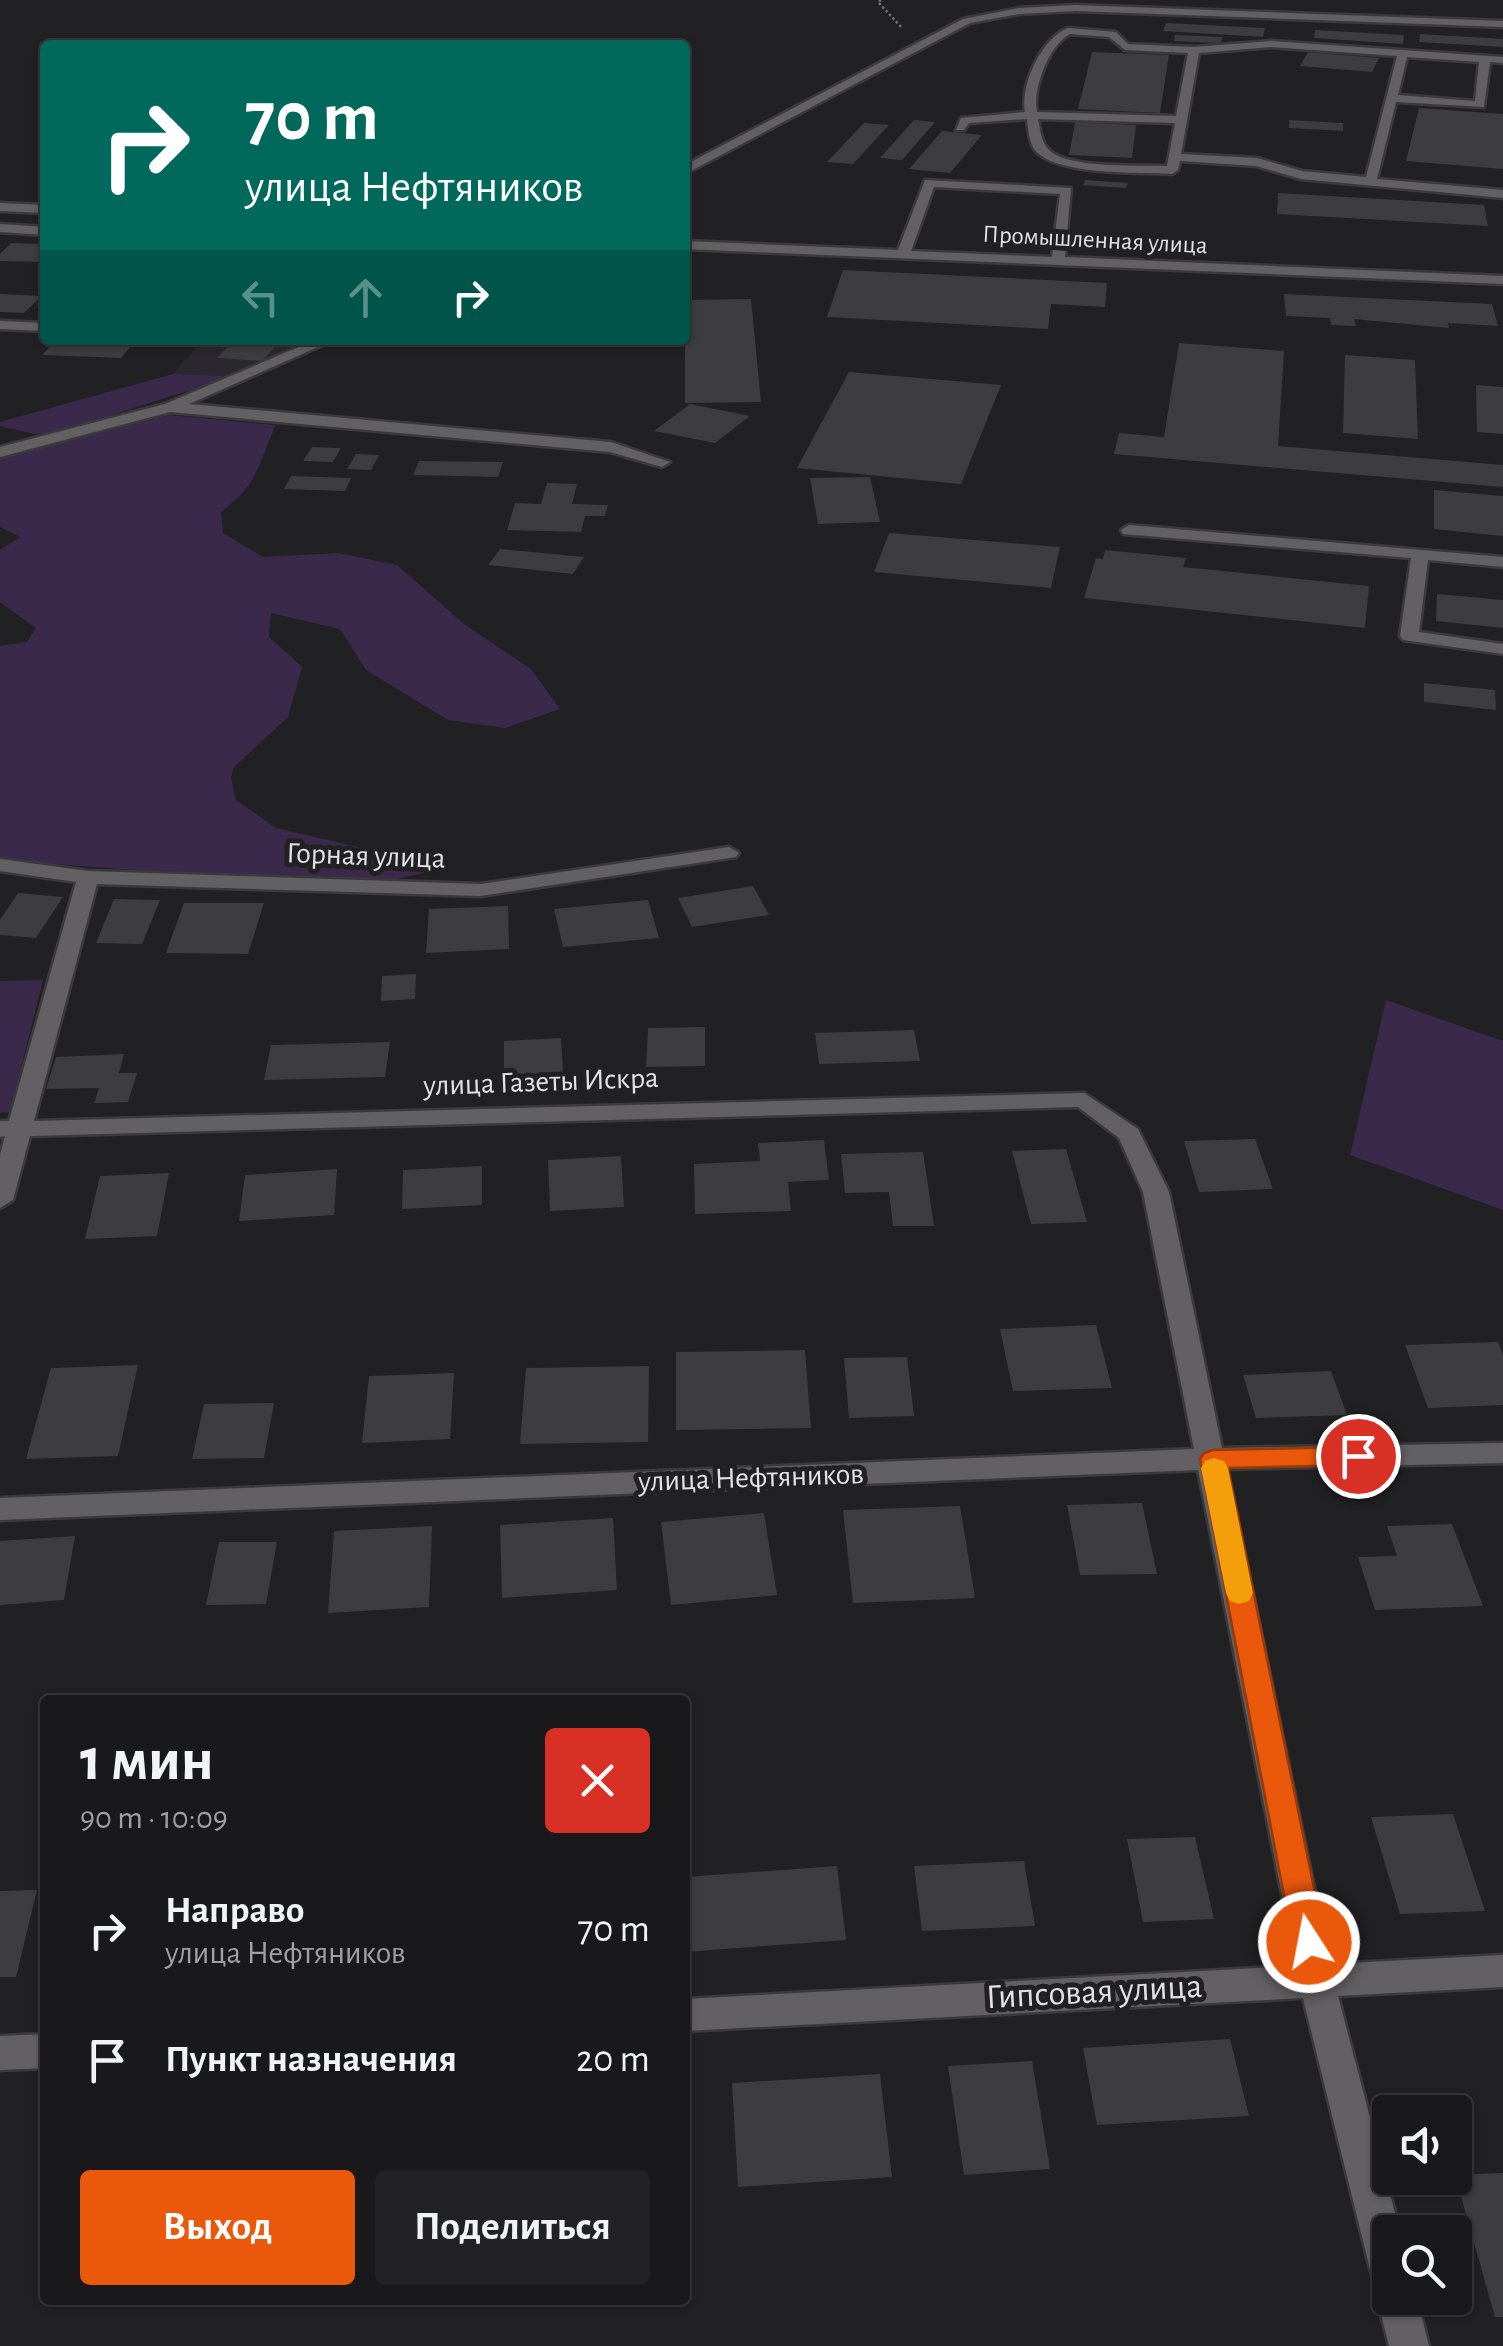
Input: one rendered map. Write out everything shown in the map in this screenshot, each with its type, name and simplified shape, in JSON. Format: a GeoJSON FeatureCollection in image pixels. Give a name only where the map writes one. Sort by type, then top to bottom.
{"type":"FeatureCollection","features":[{"type":"Feature","properties":{"kind":"street"},"geometry":{"type":"LineString","coordinates":[[690,167],[968,21],[1019,11],[1146,9],[1503,24]]}},
{"type":"Feature","properties":{"kind":"street"},"geometry":{"type":"LineString","coordinates":[[1194,50],[1172,170],[1080,165],[1051,158],[1038,146],[1028,98],[1053,39],[1068,31],[1112,34],[1125,47],[1194,50],[1271,44],[1503,60]]}},
{"type":"Feature","properties":{"kind":"street"},"geometry":{"type":"LineString","coordinates":[[1371,180],[1403,53]]}},
{"type":"Feature","properties":{"kind":"street"},"geometry":{"type":"LineString","coordinates":[[1393,98],[1480,105],[1484,58]]}},
{"type":"Feature","properties":{"kind":"street"},"geometry":{"type":"LineString","coordinates":[[960,128],[965,120],[1030,115],[1181,120]]}},
{"type":"Feature","properties":{"kind":"street"},"geometry":{"type":"LineString","coordinates":[[1174,157],[1257,162],[1301,175],[1503,194]]}},
{"type":"Feature","properties":{"kind":"street"},"geometry":{"type":"LineString","coordinates":[[904,254],[929,183],[1068,191],[1058,260]]}},
{"type":"Feature","properties":{"kind":"street"},"geometry":{"type":"LineString","coordinates":[[0,207],[40,209]]}},
{"type":"Feature","properties":{"kind":"street"},"geometry":{"type":"LineString","coordinates":[[0,228],[40,231]]}},
{"type":"Feature","properties":{"kind":"street","name":"Промышленная улица"},"geometry":{"type":"LineString","coordinates":[[690,246],[1503,280]]}},
{"type":"Feature","properties":{"kind":"street"},"geometry":{"type":"LineString","coordinates":[[0,324],[40,327]]}},
{"type":"Feature","properties":{"kind":"street"},"geometry":{"type":"LineString","coordinates":[[0,452],[170,408],[317,345]]}},
{"type":"Feature","properties":{"kind":"street"},"geometry":{"type":"LineString","coordinates":[[170,408],[593,445],[662,462]]}},
{"type":"Feature","properties":{"kind":"street"},"geometry":{"type":"LineString","coordinates":[[0,432],[45,440]]}},
{"type":"Feature","properties":{"kind":"street"},"geometry":{"type":"LineString","coordinates":[[1128,530],[1503,562]]}},
{"type":"Feature","properties":{"kind":"street"},"geometry":{"type":"LineString","coordinates":[[1420,554],[1409,636],[1503,649]]}},
{"type":"Feature","properties":{"kind":"street","name":"Горная улица"},"geometry":{"type":"LineString","coordinates":[[0,866],[88,876],[481,890],[729,853]]}},
{"type":"Feature","properties":{"kind":"street"},"geometry":{"type":"LineString","coordinates":[[0,1200],[10,1129],[88,876]]}},
{"type":"Feature","properties":{"kind":"street","name":"улица Газеты Искра"},"geometry":{"type":"LineString","coordinates":[[10,1129],[1084,1100],[1129,1134],[1156,1192],[1213,1459]]}},
{"type":"Feature","properties":{"kind":"street","name":"улица Нефтяников"},"geometry":{"type":"LineString","coordinates":[[0,1509],[1213,1459],[1503,1453]]}},
{"type":"Feature","properties":{"kind":"street"},"geometry":{"type":"LineString","coordinates":[[1213,1459],[1316,1980],[1376,2215]]}},
{"type":"Feature","properties":{"kind":"street","name":"Гипсовая улица"},"geometry":{"type":"LineString","coordinates":[[690,2015],[1503,1971]]}},
{"type":"Feature","properties":{"kind":"street"},"geometry":{"type":"LineString","coordinates":[[0,2053],[40,2051]]}},
{"type":"Feature","properties":{"kind":"street"},"geometry":{"type":"LineString","coordinates":[[1402,2315],[1410,2346]]}},
{"type":"Feature","properties":{"kind":"shaded area"},"geometry":{"type":"Polygon","coordinates":[[[198,345],[308,345],[235,376],[173,374],[198,345]]]}},
{"type":"Feature","properties":{"kind":"shaded area"},"geometry":{"type":"Polygon","coordinates":[[[173,374],[235,376],[55,433],[34,434],[0,426],[0,422],[173,374]]]}},
{"type":"Feature","properties":{"kind":"shaded area"},"geometry":{"type":"Polygon","coordinates":[[[169,415],[276,425],[251,483],[221,512],[223,533],[263,557],[339,553],[397,565],[464,624],[531,669],[560,709],[505,728],[448,720],[366,670],[340,629],[271,613],[269,637],[302,667],[288,717],[234,767],[231,778],[236,800],[276,828],[406,858],[428,872],[392,880],[147,871],[0,860],[0,646],[27,642],[36,628],[0,602],[0,550],[20,537],[0,527],[0,459],[169,415]]]}},
{"type":"Feature","properties":{"kind":"shaded area"},"geometry":{"type":"Polygon","coordinates":[[[43,980],[10,1112],[0,1113],[0,981],[43,980]]]}},
{"type":"Feature","properties":{"kind":"shaded area"},"geometry":{"type":"Polygon","coordinates":[[[1386,1000],[1503,1041],[1503,1210],[1350,1155],[1386,1000]]]}},
{"type":"Feature","properties":{"kind":"building"},"geometry":{"type":"Polygon","coordinates":[[[1166,23],[1265,28],[1263,37],[1163,31],[1166,23]]]}},
{"type":"Feature","properties":{"kind":"building"},"geometry":{"type":"Polygon","coordinates":[[[1315,30],[1404,35],[1403,44],[1314,38],[1315,30]]]}},
{"type":"Feature","properties":{"kind":"building"},"geometry":{"type":"Polygon","coordinates":[[[1420,34],[1503,39],[1503,47],[1419,42],[1420,34]]]}},
{"type":"Feature","properties":{"kind":"building"},"geometry":{"type":"Polygon","coordinates":[[[1175,35],[1222,37],[1221,43],[1174,41],[1175,35]]]}},
{"type":"Feature","properties":{"kind":"building"},"geometry":{"type":"Polygon","coordinates":[[[1092,52],[1169,55],[1160,113],[1078,109],[1092,52]]]}},
{"type":"Feature","properties":{"kind":"building"},"geometry":{"type":"Polygon","coordinates":[[[1308,52],[1379,58],[1372,72],[1300,66],[1308,52]]]}},
{"type":"Feature","properties":{"kind":"building"},"geometry":{"type":"Polygon","coordinates":[[[1419,108],[1503,114],[1503,169],[1406,161],[1419,108]]]}},
{"type":"Feature","properties":{"kind":"building"},"geometry":{"type":"Polygon","coordinates":[[[914,120],[935,122],[902,160],[880,158],[914,120]]]}},
{"type":"Feature","properties":{"kind":"building"},"geometry":{"type":"Polygon","coordinates":[[[1289,120],[1343,123],[1343,131],[1289,128],[1289,120]]]}},
{"type":"Feature","properties":{"kind":"building"},"geometry":{"type":"Polygon","coordinates":[[[1075,122],[1136,125],[1132,158],[1069,155],[1075,122]]]}},
{"type":"Feature","properties":{"kind":"building"},"geometry":{"type":"Polygon","coordinates":[[[864,123],[889,125],[853,164],[827,162],[864,123]]]}},
{"type":"Feature","properties":{"kind":"building"},"geometry":{"type":"Polygon","coordinates":[[[942,131],[982,135],[950,173],[909,169],[942,131]]]}},
{"type":"Feature","properties":{"kind":"building"},"geometry":{"type":"Polygon","coordinates":[[[1085,180],[1128,183],[1126,188],[1083,185],[1085,180]]]}},
{"type":"Feature","properties":{"kind":"building"},"geometry":{"type":"Polygon","coordinates":[[[1278,193],[1484,205],[1488,226],[1277,214],[1278,193]]]}},
{"type":"Feature","properties":{"kind":"building"},"geometry":{"type":"Polygon","coordinates":[[[11,243],[40,244],[40,262],[0,261],[0,254],[11,243]]]}},
{"type":"Feature","properties":{"kind":"building"},"geometry":{"type":"Polygon","coordinates":[[[843,270],[1107,283],[1105,307],[1051,304],[1048,329],[827,317],[843,270]]]}},
{"type":"Feature","properties":{"kind":"building"},"geometry":{"type":"Polygon","coordinates":[[[0,294],[40,296],[24,313],[0,312],[0,294]]]}},
{"type":"Feature","properties":{"kind":"building"},"geometry":{"type":"Polygon","coordinates":[[[1284,294],[1492,304],[1498,326],[1448,323],[1449,328],[1354,319],[1356,326],[1331,325],[1330,318],[1286,316],[1284,294]]]}},
{"type":"Feature","properties":{"kind":"building"},"geometry":{"type":"Polygon","coordinates":[[[751,299],[761,402],[685,403],[690,300],[751,299]]]}},
{"type":"Feature","properties":{"kind":"building"},"geometry":{"type":"Polygon","coordinates":[[[1179,343],[1284,351],[1278,446],[1503,465],[1503,487],[1114,454],[1119,433],[1164,437],[1179,343]]]}},
{"type":"Feature","properties":{"kind":"building"},"geometry":{"type":"Polygon","coordinates":[[[51,345],[132,345],[121,358],[42,355],[51,345]]]}},
{"type":"Feature","properties":{"kind":"building"},"geometry":{"type":"Polygon","coordinates":[[[229,345],[277,345],[262,361],[217,358],[229,345]]]}},
{"type":"Feature","properties":{"kind":"building"},"geometry":{"type":"Polygon","coordinates":[[[1345,355],[1415,360],[1418,439],[1343,433],[1345,355]]]}},
{"type":"Feature","properties":{"kind":"building"},"geometry":{"type":"Polygon","coordinates":[[[849,372],[1001,385],[961,484],[797,468],[849,372]]]}},
{"type":"Feature","properties":{"kind":"building"},"geometry":{"type":"Polygon","coordinates":[[[1476,385],[1503,387],[1503,434],[1477,432],[1476,385]]]}},
{"type":"Feature","properties":{"kind":"building"},"geometry":{"type":"Polygon","coordinates":[[[690,404],[750,416],[715,443],[654,431],[690,404]]]}},
{"type":"Feature","properties":{"kind":"building"},"geometry":{"type":"Polygon","coordinates":[[[312,447],[341,448],[333,462],[303,461],[312,447]]]}},
{"type":"Feature","properties":{"kind":"building"},"geometry":{"type":"Polygon","coordinates":[[[356,454],[379,455],[371,470],[347,469],[356,454]]]}},
{"type":"Feature","properties":{"kind":"building"},"geometry":{"type":"Polygon","coordinates":[[[419,461],[503,462],[498,477],[413,475],[419,461]]]}},
{"type":"Feature","properties":{"kind":"building"},"geometry":{"type":"Polygon","coordinates":[[[291,476],[351,478],[345,491],[284,489],[291,476]]]}},
{"type":"Feature","properties":{"kind":"building"},"geometry":{"type":"Polygon","coordinates":[[[870,477],[880,522],[818,524],[810,478],[870,477]]]}},
{"type":"Feature","properties":{"kind":"building"},"geometry":{"type":"Polygon","coordinates":[[[547,483],[577,484],[572,504],[608,505],[605,516],[585,516],[581,532],[507,530],[515,503],[541,504],[547,483]]]}},
{"type":"Feature","properties":{"kind":"building"},"geometry":{"type":"Polygon","coordinates":[[[1434,490],[1503,496],[1503,536],[1434,529],[1434,490]]]}},
{"type":"Feature","properties":{"kind":"building"},"geometry":{"type":"Polygon","coordinates":[[[889,533],[1060,547],[1051,588],[874,572],[889,533]]]}},
{"type":"Feature","properties":{"kind":"building"},"geometry":{"type":"Polygon","coordinates":[[[500,549],[584,557],[573,574],[488,565],[500,549]]]}},
{"type":"Feature","properties":{"kind":"building"},"geometry":{"type":"Polygon","coordinates":[[[1105,550],[1186,558],[1183,567],[1369,586],[1365,628],[1084,598],[1096,558],[1103,559],[1105,550]]]}},
{"type":"Feature","properties":{"kind":"building"},"geometry":{"type":"Polygon","coordinates":[[[1437,594],[1503,600],[1503,628],[1436,621],[1437,594]]]}},
{"type":"Feature","properties":{"kind":"building"},"geometry":{"type":"Polygon","coordinates":[[[1424,683],[1495,690],[1496,710],[1424,702],[1424,683]]]}},
{"type":"Feature","properties":{"kind":"building"},"geometry":{"type":"Polygon","coordinates":[[[753,886],[769,915],[692,927],[678,898],[753,886]]]}},
{"type":"Feature","properties":{"kind":"building"},"geometry":{"type":"Polygon","coordinates":[[[18,893],[63,897],[36,938],[0,935],[0,920],[18,893]]]}},
{"type":"Feature","properties":{"kind":"building"},"geometry":{"type":"Polygon","coordinates":[[[114,899],[160,900],[142,944],[96,943],[114,899]]]}},
{"type":"Feature","properties":{"kind":"building"},"geometry":{"type":"Polygon","coordinates":[[[648,900],[659,938],[563,947],[554,909],[648,900]]]}},
{"type":"Feature","properties":{"kind":"building"},"geometry":{"type":"Polygon","coordinates":[[[184,903],[264,903],[248,954],[166,953],[184,903]]]}},
{"type":"Feature","properties":{"kind":"building"},"geometry":{"type":"Polygon","coordinates":[[[508,906],[509,949],[426,953],[429,909],[508,906]]]}},
{"type":"Feature","properties":{"kind":"building"},"geometry":{"type":"Polygon","coordinates":[[[416,974],[415,999],[381,1001],[382,976],[416,974]]]}},
{"type":"Feature","properties":{"kind":"building"},"geometry":{"type":"Polygon","coordinates":[[[705,1027],[705,1066],[646,1067],[648,1028],[705,1027]]]}},
{"type":"Feature","properties":{"kind":"building"},"geometry":{"type":"Polygon","coordinates":[[[914,1030],[920,1061],[819,1064],[815,1033],[914,1030]]]}},
{"type":"Feature","properties":{"kind":"building"},"geometry":{"type":"Polygon","coordinates":[[[561,1038],[563,1073],[504,1076],[504,1041],[561,1038]]]}},
{"type":"Feature","properties":{"kind":"building"},"geometry":{"type":"Polygon","coordinates":[[[390,1042],[385,1077],[264,1080],[271,1045],[390,1042]]]}},
{"type":"Feature","properties":{"kind":"building"},"geometry":{"type":"Polygon","coordinates":[[[124,1054],[119,1073],[137,1073],[128,1102],[94,1103],[99,1088],[46,1089],[56,1057],[124,1054]]]}},
{"type":"Feature","properties":{"kind":"building"},"geometry":{"type":"Polygon","coordinates":[[[1255,1139],[1273,1189],[1199,1192],[1184,1141],[1255,1139]]]}},
{"type":"Feature","properties":{"kind":"building"},"geometry":{"type":"Polygon","coordinates":[[[824,1140],[829,1180],[788,1182],[791,1211],[695,1214],[694,1164],[760,1161],[758,1143],[824,1140]]]}},
{"type":"Feature","properties":{"kind":"building"},"geometry":{"type":"Polygon","coordinates":[[[1066,1149],[1087,1222],[1031,1224],[1012,1151],[1066,1149]]]}},
{"type":"Feature","properties":{"kind":"building"},"geometry":{"type":"Polygon","coordinates":[[[923,1152],[934,1226],[893,1226],[889,1192],[845,1193],[841,1154],[923,1152]]]}},
{"type":"Feature","properties":{"kind":"building"},"geometry":{"type":"Polygon","coordinates":[[[621,1156],[624,1207],[550,1211],[548,1160],[621,1156]]]}},
{"type":"Feature","properties":{"kind":"building"},"geometry":{"type":"Polygon","coordinates":[[[482,1166],[482,1205],[402,1209],[403,1170],[482,1166]]]}},
{"type":"Feature","properties":{"kind":"building"},"geometry":{"type":"Polygon","coordinates":[[[337,1169],[334,1215],[239,1221],[245,1175],[337,1169]]]}},
{"type":"Feature","properties":{"kind":"building"},"geometry":{"type":"Polygon","coordinates":[[[169,1173],[157,1236],[85,1239],[100,1176],[169,1173]]]}},
{"type":"Feature","properties":{"kind":"building"},"geometry":{"type":"Polygon","coordinates":[[[1096,1325],[1112,1388],[1013,1391],[1000,1329],[1096,1325]]]}},
{"type":"Feature","properties":{"kind":"building"},"geometry":{"type":"Polygon","coordinates":[[[1498,1342],[1503,1355],[1503,1405],[1428,1408],[1405,1345],[1498,1342]]]}},
{"type":"Feature","properties":{"kind":"building"},"geometry":{"type":"Polygon","coordinates":[[[805,1350],[811,1428],[676,1430],[676,1352],[805,1350]]]}},
{"type":"Feature","properties":{"kind":"building"},"geometry":{"type":"Polygon","coordinates":[[[907,1357],[914,1416],[849,1418],[844,1358],[907,1357]]]}},
{"type":"Feature","properties":{"kind":"building"},"geometry":{"type":"Polygon","coordinates":[[[138,1365],[118,1456],[26,1459],[51,1368],[138,1365]]]}},
{"type":"Feature","properties":{"kind":"building"},"geometry":{"type":"Polygon","coordinates":[[[649,1366],[648,1442],[520,1444],[526,1368],[649,1366]]]}},
{"type":"Feature","properties":{"kind":"building"},"geometry":{"type":"Polygon","coordinates":[[[1331,1371],[1347,1415],[1256,1418],[1243,1375],[1331,1371]]]}},
{"type":"Feature","properties":{"kind":"building"},"geometry":{"type":"Polygon","coordinates":[[[454,1373],[450,1439],[362,1443],[369,1376],[454,1373]]]}},
{"type":"Feature","properties":{"kind":"building"},"geometry":{"type":"Polygon","coordinates":[[[274,1403],[264,1458],[192,1459],[204,1404],[274,1403]]]}},
{"type":"Feature","properties":{"kind":"building"},"geometry":{"type":"Polygon","coordinates":[[[1142,1503],[1157,1574],[1080,1575],[1067,1505],[1142,1503]]]}},
{"type":"Feature","properties":{"kind":"building"},"geometry":{"type":"Polygon","coordinates":[[[960,1506],[975,1598],[853,1603],[843,1510],[960,1506]]]}},
{"type":"Feature","properties":{"kind":"building"},"geometry":{"type":"Polygon","coordinates":[[[764,1513],[777,1595],[671,1605],[661,1522],[764,1513]]]}},
{"type":"Feature","properties":{"kind":"building"},"geometry":{"type":"Polygon","coordinates":[[[613,1518],[617,1590],[502,1598],[500,1525],[613,1518]]]}},
{"type":"Feature","properties":{"kind":"building"},"geometry":{"type":"Polygon","coordinates":[[[1452,1524],[1483,1606],[1375,1610],[1358,1557],[1397,1556],[1387,1526],[1452,1524]]]}},
{"type":"Feature","properties":{"kind":"building"},"geometry":{"type":"Polygon","coordinates":[[[432,1526],[429,1607],[328,1613],[334,1531],[432,1526]]]}},
{"type":"Feature","properties":{"kind":"building"},"geometry":{"type":"Polygon","coordinates":[[[75,1536],[64,1600],[0,1605],[0,1541],[75,1536]]]}},
{"type":"Feature","properties":{"kind":"building"},"geometry":{"type":"Polygon","coordinates":[[[219,1542],[277,1542],[266,1604],[206,1605],[219,1542]]]}},
{"type":"Feature","properties":{"kind":"building"},"geometry":{"type":"Polygon","coordinates":[[[1453,1814],[1485,1911],[1400,1914],[1371,1817],[1453,1814]]]}},
{"type":"Feature","properties":{"kind":"building"},"geometry":{"type":"Polygon","coordinates":[[[1195,1837],[1214,1919],[1143,1922],[1127,1839],[1195,1837]]]}},
{"type":"Feature","properties":{"kind":"building"},"geometry":{"type":"Polygon","coordinates":[[[1024,1861],[1035,1926],[922,1931],[914,1866],[1024,1861]]]}},
{"type":"Feature","properties":{"kind":"building"},"geometry":{"type":"Polygon","coordinates":[[[837,1866],[846,1940],[690,1952],[690,1877],[837,1866]]]}},
{"type":"Feature","properties":{"kind":"building"},"geometry":{"type":"Polygon","coordinates":[[[37,1890],[16,1977],[0,1977],[0,1891],[37,1890]]]}},
{"type":"Feature","properties":{"kind":"building"},"geometry":{"type":"Polygon","coordinates":[[[1230,2039],[1249,2116],[1097,2125],[1083,2048],[1230,2039]]]}},
{"type":"Feature","properties":{"kind":"building"},"geometry":{"type":"Polygon","coordinates":[[[1032,2061],[1050,2169],[964,2175],[948,2066],[1032,2061]]]}},
{"type":"Feature","properties":{"kind":"building"},"geometry":{"type":"Polygon","coordinates":[[[880,2074],[892,2177],[738,2187],[732,2083],[880,2074]]]}},
{"type":"Feature","properties":{"kind":"building"},"geometry":{"type":"Polygon","coordinates":[[[1503,2173],[1503,2317],[1495,2317],[1472,2235],[1472,2215],[1466,2215],[1461,2195],[1472,2195],[1472,2174],[1503,2173]]]}},
{"type":"Feature","properties":{"kind":"slow traffic"},"geometry":{"type":"LineString","coordinates":[[1214,1468],[1239,1593]]}},
{"type":"Feature","properties":{"kind":"route"},"geometry":{"type":"LineString","coordinates":[[1309,1942],[1213,1459],[1358,1456]]}}]}
